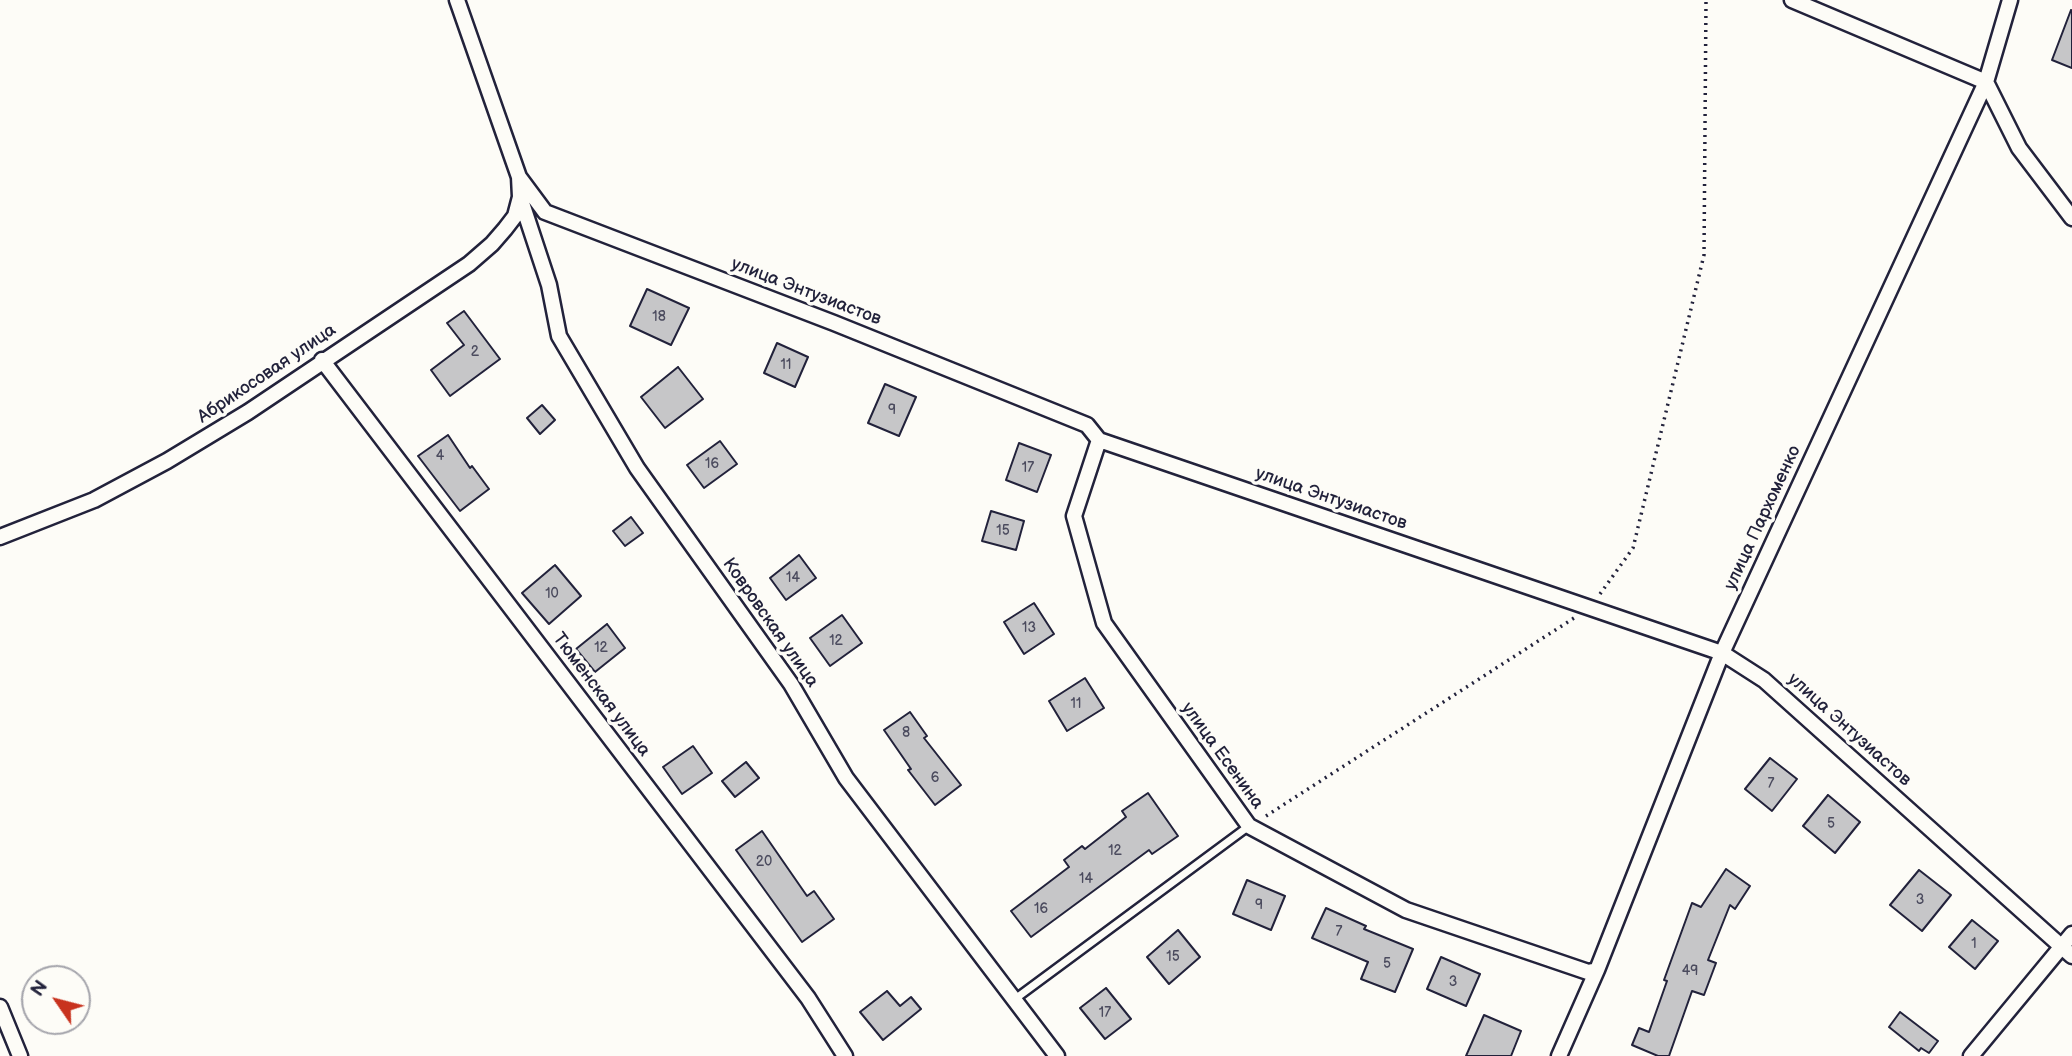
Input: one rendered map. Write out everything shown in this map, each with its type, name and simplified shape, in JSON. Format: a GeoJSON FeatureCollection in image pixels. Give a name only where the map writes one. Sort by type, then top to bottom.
{"type":"FeatureCollection","features":[{"type":"Feature","properties":{"kind":"street"},"geometry":{"type":"LineString","coordinates":[[457,0],[519,177]]}},
{"type":"Feature","properties":{"kind":"street"},"geometry":{"type":"LineString","coordinates":[[1792,0],[1986,82],[2019,148],[2072,218]]}},
{"type":"Feature","properties":{"kind":"street","name":"улица Пархоменко"},"geometry":{"type":"LineString","coordinates":[[1559,1056],[1597,970],[1722,653],[1986,82],[2010,0]]}},
{"type":"Feature","properties":{"kind":"street","name":"Ковровская улица"},"geometry":{"type":"LineString","coordinates":[[519,177],[520,197],[549,285],[559,336],[638,468],[791,684],[846,778],[1058,1056]]}},
{"type":"Feature","properties":{"kind":"street","name":"улица Энтузиастов"},"geometry":{"type":"LineString","coordinates":[[519,177],[545,212],[834,323],[1087,425],[1099,440],[1722,653],[1764,680],[2066,952]]}},
{"type":"Feature","properties":{"kind":"street","name":"Абрикосовая улица"},"geometry":{"type":"LineString","coordinates":[[0,537],[94,500],[167,461],[248,412],[468,264],[492,244],[515,216],[520,197]]}},
{"type":"Feature","properties":{"kind":"street","name":"Тюменская улица"},"geometry":{"type":"LineString","coordinates":[[322,360],[808,998],[845,1056]]}},
{"type":"Feature","properties":{"kind":"street","name":"улица Есенина"},"geometry":{"type":"LineString","coordinates":[[1099,440],[1074,516],[1104,623],[1249,826],[1406,910],[1588,972],[1597,970]]}},
{"type":"Feature","properties":{"kind":"street"},"geometry":{"type":"LineString","coordinates":[[1971,1056],[2066,952],[2072,933]]}},
{"type":"Feature","properties":{"kind":"street"},"geometry":{"type":"LineString","coordinates":[[0,1007],[20,1056]]}},
{"type":"Feature","properties":{"kind":"lane"},"geometry":{"type":"LineString","coordinates":[[1015,999],[1249,826]]}},
{"type":"Feature","properties":{"kind":"path"},"geometry":{"type":"LineString","coordinates":[[1249,826],[1394,736],[1590,608],[1633,548],[1704,255],[1706,0]]}},
{"type":"Feature","properties":{"kind":"building"},"geometry":{"type":"Polygon","coordinates":[[[2072,11],[2072,68],[2052,60],[2072,11]]]}},
{"type":"Feature","properties":{"kind":"building"},"geometry":{"type":"Polygon","coordinates":[[[647,289],[689,308],[671,345],[630,326],[647,289]]]}},
{"type":"Feature","properties":{"kind":"building"},"geometry":{"type":"Polygon","coordinates":[[[464,311],[500,359],[450,396],[431,370],[464,345],[447,323],[464,311]]]}},
{"type":"Feature","properties":{"kind":"building"},"geometry":{"type":"Polygon","coordinates":[[[777,343],[808,357],[795,387],[764,373],[777,343]]]}},
{"type":"Feature","properties":{"kind":"building"},"geometry":{"type":"Polygon","coordinates":[[[678,367],[703,399],[665,428],[641,397],[678,367]]]}},
{"type":"Feature","properties":{"kind":"building"},"geometry":{"type":"Polygon","coordinates":[[[885,384],[916,397],[899,436],[868,423],[885,384]]]}},
{"type":"Feature","properties":{"kind":"building"},"geometry":{"type":"Polygon","coordinates":[[[542,405],[555,420],[540,434],[527,418],[542,405]]]}},
{"type":"Feature","properties":{"kind":"building"},"geometry":{"type":"Polygon","coordinates":[[[448,435],[470,468],[472,466],[489,489],[460,511],[418,456],[448,435]]]}},
{"type":"Feature","properties":{"kind":"building"},"geometry":{"type":"Polygon","coordinates":[[[720,441],[737,464],[704,488],[687,465],[720,441]]]}},
{"type":"Feature","properties":{"kind":"building"},"geometry":{"type":"Polygon","coordinates":[[[1019,443],[1051,455],[1037,492],[1006,480],[1019,443]]]}},
{"type":"Feature","properties":{"kind":"building"},"geometry":{"type":"Polygon","coordinates":[[[991,511],[1024,521],[1016,550],[982,541],[991,511]]]}},
{"type":"Feature","properties":{"kind":"building"},"geometry":{"type":"Polygon","coordinates":[[[631,517],[643,533],[625,546],[613,531],[631,517]]]}},
{"type":"Feature","properties":{"kind":"building"},"geometry":{"type":"Polygon","coordinates":[[[799,555],[816,578],[786,600],[770,578],[799,555]]]}},
{"type":"Feature","properties":{"kind":"building"},"geometry":{"type":"Polygon","coordinates":[[[555,565],[581,596],[549,624],[522,593],[555,565]]]}},
{"type":"Feature","properties":{"kind":"building"},"geometry":{"type":"Polygon","coordinates":[[[1034,603],[1054,634],[1024,654],[1004,622],[1034,603]]]}},
{"type":"Feature","properties":{"kind":"building"},"geometry":{"type":"Polygon","coordinates":[[[842,615],[862,643],[830,666],[810,638],[842,615]]]}},
{"type":"Feature","properties":{"kind":"building"},"geometry":{"type":"Polygon","coordinates":[[[607,624],[625,648],[595,672],[576,649],[607,624]]]}},
{"type":"Feature","properties":{"kind":"building"},"geometry":{"type":"Polygon","coordinates":[[[1085,678],[1104,708],[1067,731],[1049,701],[1085,678]]]}},
{"type":"Feature","properties":{"kind":"building"},"geometry":{"type":"Polygon","coordinates":[[[910,712],[927,736],[924,738],[961,785],[935,805],[908,770],[911,769],[884,730],[910,712]]]}},
{"type":"Feature","properties":{"kind":"building"},"geometry":{"type":"Polygon","coordinates":[[[693,746],[712,773],[682,794],[663,767],[693,746]]]}},
{"type":"Feature","properties":{"kind":"building"},"geometry":{"type":"Polygon","coordinates":[[[1770,758],[1797,779],[1772,811],[1745,789],[1770,758]]]}},
{"type":"Feature","properties":{"kind":"building"},"geometry":{"type":"Polygon","coordinates":[[[746,762],[759,778],[735,797],[722,781],[746,762]]]}},
{"type":"Feature","properties":{"kind":"building"},"geometry":{"type":"Polygon","coordinates":[[[1148,793],[1178,836],[1152,854],[1149,850],[1031,937],[1011,911],[1069,867],[1064,860],[1082,846],[1085,849],[1126,817],[1122,811],[1148,793]]]}},
{"type":"Feature","properties":{"kind":"building"},"geometry":{"type":"Polygon","coordinates":[[[1828,795],[1860,822],[1835,853],[1803,826],[1828,795]]]}},
{"type":"Feature","properties":{"kind":"building"},"geometry":{"type":"Polygon","coordinates":[[[762,831],[807,896],[814,891],[834,919],[802,942],[736,850],[762,831]]]}},
{"type":"Feature","properties":{"kind":"building"},"geometry":{"type":"Polygon","coordinates":[[[1726,869],[1750,886],[1735,909],[1730,905],[1708,960],[1716,963],[1704,995],[1692,991],[1669,1056],[1658,1056],[1632,1045],[1639,1028],[1649,1032],[1667,981],[1664,980],[1692,903],[1701,907],[1726,869]]]}},
{"type":"Feature","properties":{"kind":"building"},"geometry":{"type":"Polygon","coordinates":[[[1919,870],[1951,895],[1922,931],[1890,905],[1919,870]]]}},
{"type":"Feature","properties":{"kind":"building"},"geometry":{"type":"Polygon","coordinates":[[[1247,880],[1285,896],[1271,930],[1233,914],[1247,880]]]}},
{"type":"Feature","properties":{"kind":"building"},"geometry":{"type":"Polygon","coordinates":[[[1326,908],[1366,926],[1364,929],[1413,949],[1395,992],[1361,979],[1368,962],[1312,938],[1326,908]]]}},
{"type":"Feature","properties":{"kind":"building"},"geometry":{"type":"Polygon","coordinates":[[[1972,920],[1998,941],[1975,969],[1949,947],[1972,920]]]}},
{"type":"Feature","properties":{"kind":"building"},"geometry":{"type":"Polygon","coordinates":[[[1178,930],[1200,957],[1169,984],[1147,957],[1178,930]]]}},
{"type":"Feature","properties":{"kind":"building"},"geometry":{"type":"Polygon","coordinates":[[[1441,957],[1480,974],[1466,1006],[1427,989],[1441,957]]]}},
{"type":"Feature","properties":{"kind":"building"},"geometry":{"type":"Polygon","coordinates":[[[1106,988],[1131,1019],[1105,1039],[1080,1008],[1106,988]]]}},
{"type":"Feature","properties":{"kind":"building"},"geometry":{"type":"Polygon","coordinates":[[[887,991],[900,1006],[911,997],[921,1009],[883,1040],[860,1012],[887,991]]]}},
{"type":"Feature","properties":{"kind":"building"},"geometry":{"type":"Polygon","coordinates":[[[1900,1012],[1938,1041],[1929,1053],[1921,1048],[1919,1051],[1889,1027],[1900,1012]]]}},
{"type":"Feature","properties":{"kind":"building"},"geometry":{"type":"Polygon","coordinates":[[[1484,1015],[1521,1031],[1511,1056],[1466,1056],[1484,1015]]]}}]}
